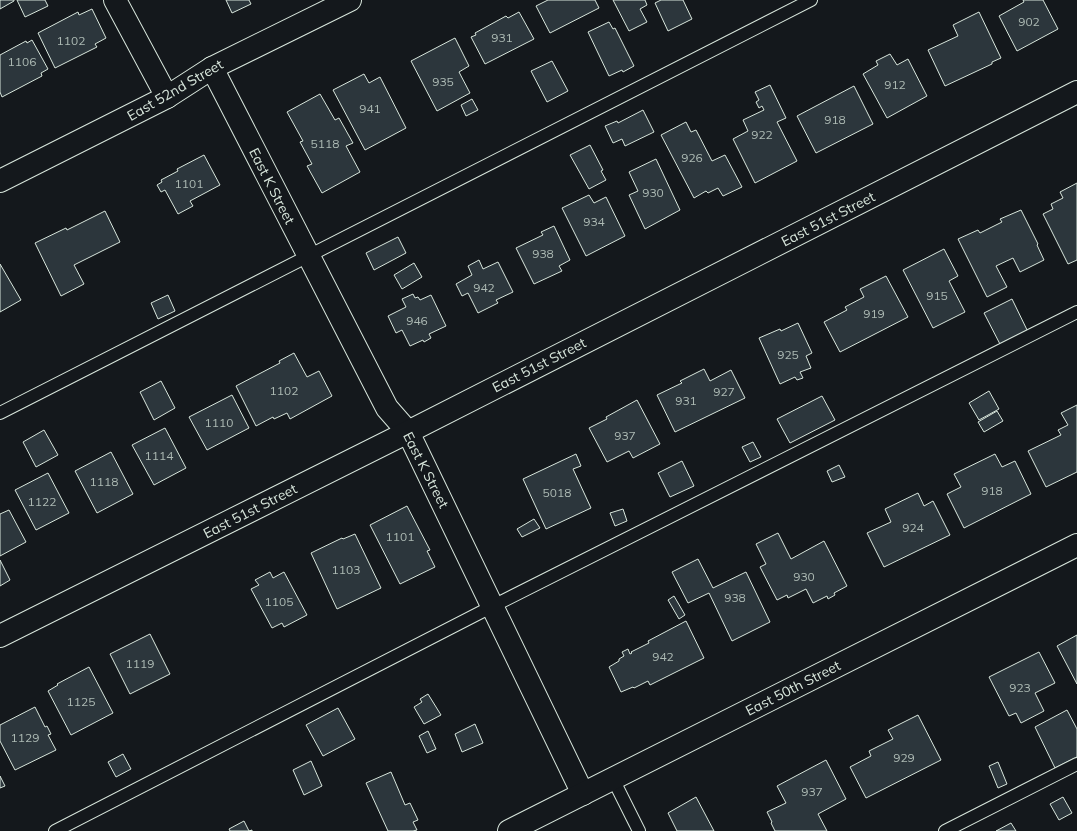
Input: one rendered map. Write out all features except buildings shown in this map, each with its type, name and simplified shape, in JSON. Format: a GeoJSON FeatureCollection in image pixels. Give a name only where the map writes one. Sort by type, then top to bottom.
{"type":"FeatureCollection","features":[{"type":"Feature","properties":{"kind":"street"},"geometry":{"type":"LineString","coordinates":[[115,0],[167,97]]}},
{"type":"Feature","properties":{"kind":"street","name":"East 52nd Street"},"geometry":{"type":"LineString","coordinates":[[0,181],[167,97],[212,68],[350,0]]}},
{"type":"Feature","properties":{"kind":"street","name":"East K Street"},"geometry":{"type":"LineString","coordinates":[[212,68],[386,408],[408,432],[584,794]]}},
{"type":"Feature","properties":{"kind":"street","name":"East 51st Street"},"geometry":{"type":"LineString","coordinates":[[0,636],[408,432],[1077,92]]}},
{"type":"Feature","properties":{"kind":"street","name":"East 50th Street"},"geometry":{"type":"LineString","coordinates":[[510,831],[1077,545]]}},
{"type":"Feature","properties":{"kind":"lane"},"geometry":{"type":"LineString","coordinates":[[0,413],[811,0]]}},
{"type":"Feature","properties":{"kind":"lane"},"geometry":{"type":"LineString","coordinates":[[55,831],[493,606],[1077,312]]}},
{"type":"Feature","properties":{"kind":"lane"},"geometry":{"type":"LineString","coordinates":[[945,831],[1077,764]]}},
{"type":"Feature","properties":{"kind":"lane"},"geometry":{"type":"LineString","coordinates":[[613,779],[639,831]]}}]}
